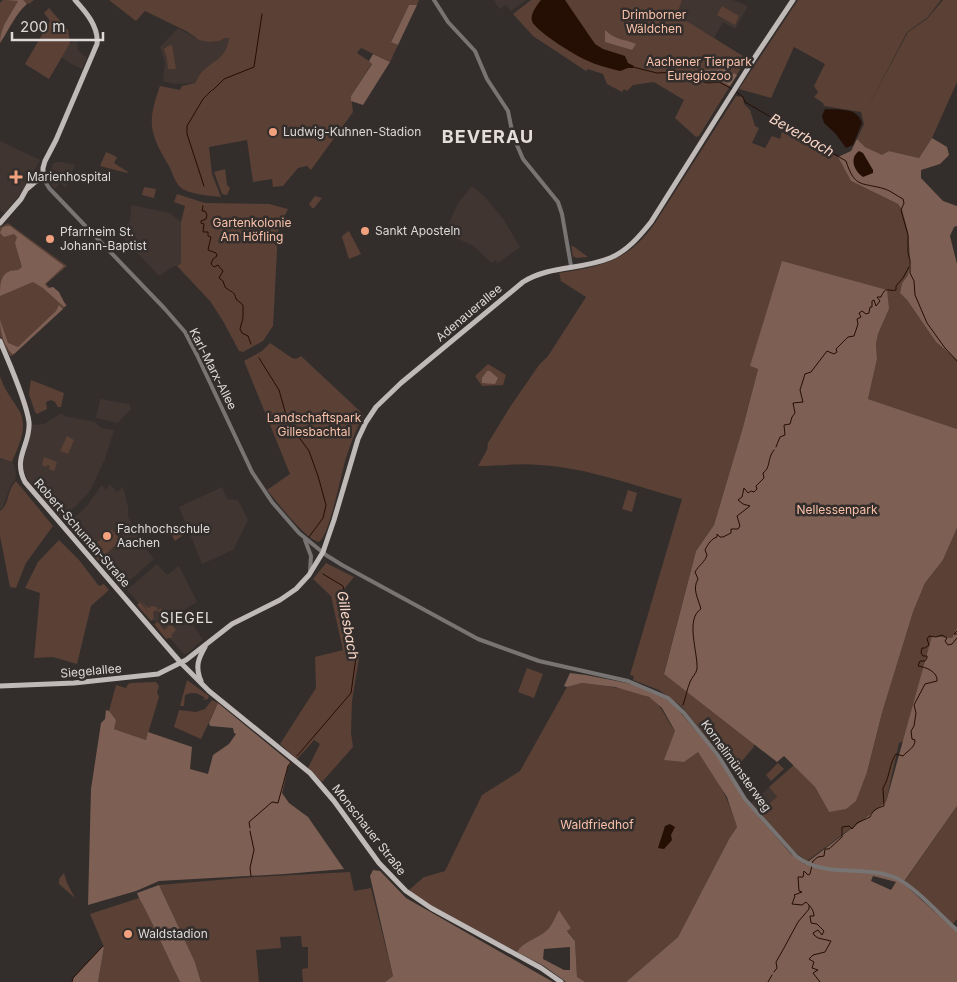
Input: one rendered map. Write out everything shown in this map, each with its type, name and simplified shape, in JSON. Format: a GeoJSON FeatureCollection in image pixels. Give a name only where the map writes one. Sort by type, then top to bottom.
{"type":"FeatureCollection","features":[{"type":"Feature","properties":{"kind":"main road"},"geometry":{"type":"LineString","coordinates":[[0,223],[33,179],[43,176],[44,164],[97,44],[97,33],[94,24],[76,0]]}},
{"type":"Feature","properties":{"kind":"main road","name":"Adenauerallee"},"geometry":{"type":"LineString","coordinates":[[181,664],[239,620],[288,596],[310,575],[323,552],[358,440],[366,422],[380,403],[400,384],[518,285],[540,273],[609,258],[636,240],[651,222],[736,86],[793,0]]}},
{"type":"Feature","properties":{"kind":"main road","name":"Robert-Schuman-Straße"},"geometry":{"type":"LineString","coordinates":[[0,341],[28,419],[28,435],[20,464],[25,482],[181,664]]}},
{"type":"Feature","properties":{"kind":"main road"},"geometry":{"type":"LineString","coordinates":[[202,684],[198,672],[198,663],[206,644]]}},
{"type":"Feature","properties":{"kind":"main road","name":"Monschauer Straße"},"geometry":{"type":"LineString","coordinates":[[181,664],[202,684],[310,773],[334,801],[380,863],[406,891],[431,908],[541,968],[561,982]]}},
{"type":"Feature","properties":{"kind":"main road","name":"Siegelallee"},"geometry":{"type":"LineString","coordinates":[[0,686],[74,683],[146,676],[166,672],[181,664]]}},
{"type":"Feature","properties":{"kind":"street"},"geometry":{"type":"LineString","coordinates":[[434,0],[448,22],[475,51],[488,79],[508,111],[513,136],[523,159],[558,202],[562,214],[571,266]]}},
{"type":"Feature","properties":{"kind":"street","name":"Karl-Marx-Allee"},"geometry":{"type":"LineString","coordinates":[[43,176],[49,188],[185,332],[252,472],[272,502],[304,538],[323,552]]}},
{"type":"Feature","properties":{"kind":"street"},"geometry":{"type":"LineString","coordinates":[[304,538],[311,556],[310,575]]}},
{"type":"Feature","properties":{"kind":"street","name":"Kornelimünsterweg"},"geometry":{"type":"LineString","coordinates":[[323,552],[342,565],[463,632],[539,661],[628,681],[668,698],[684,713],[718,755],[741,794],[799,858],[815,867],[830,870],[878,872],[894,877],[910,887],[957,930]]}},
{"type":"Feature","properties":{"kind":"shaded area"},"geometry":{"type":"Polygon","coordinates":[[[494,0],[526,0],[511,11],[506,5],[499,9],[494,0]]]}},
{"type":"Feature","properties":{"kind":"shaded area"},"geometry":{"type":"Polygon","coordinates":[[[541,0],[565,0],[595,44],[603,49],[625,56],[628,63],[634,66],[633,68],[620,71],[607,68],[581,58],[547,36],[532,21],[533,13],[541,0]]]}},
{"type":"Feature","properties":{"kind":"shaded area"},"geometry":{"type":"Polygon","coordinates":[[[682,0],[733,0],[748,6],[735,29],[723,22],[714,38],[677,15],[682,0]]]}},
{"type":"Feature","properties":{"kind":"shaded area"},"geometry":{"type":"Polygon","coordinates":[[[178,28],[199,40],[219,41],[229,38],[228,49],[223,56],[201,73],[195,83],[174,84],[163,81],[165,63],[160,47],[178,28]]]}},
{"type":"Feature","properties":{"kind":"shaded area"},"geometry":{"type":"Polygon","coordinates":[[[77,40],[78,50],[87,58],[82,69],[61,57],[70,43],[77,40]]]}},
{"type":"Feature","properties":{"kind":"shaded area"},"geometry":{"type":"Polygon","coordinates":[[[825,109],[847,110],[860,118],[862,123],[853,145],[846,148],[835,133],[824,123],[822,116],[825,109]]]}},
{"type":"Feature","properties":{"kind":"shaded area","name":"Marienhospital"},"geometry":{"type":"Polygon","coordinates":[[[0,141],[40,160],[25,188],[5,213],[0,210],[0,141]]]}},
{"type":"Feature","properties":{"kind":"shaded area"},"geometry":{"type":"Polygon","coordinates":[[[859,151],[863,153],[873,170],[873,173],[863,177],[855,168],[853,161],[859,151]]]}},
{"type":"Feature","properties":{"kind":"shaded area"},"geometry":{"type":"Polygon","coordinates":[[[56,162],[75,165],[66,188],[60,183],[55,189],[49,182],[48,176],[53,164],[56,162]]]}},
{"type":"Feature","properties":{"kind":"shaded area"},"geometry":{"type":"Polygon","coordinates":[[[472,186],[484,196],[504,220],[520,247],[498,263],[496,260],[492,263],[472,245],[444,233],[459,202],[472,186]]]}},
{"type":"Feature","properties":{"kind":"shaded area"},"geometry":{"type":"Polygon","coordinates":[[[131,205],[170,213],[181,222],[181,263],[159,276],[118,232],[130,222],[131,205]]]}},
{"type":"Feature","properties":{"kind":"shaded area"},"geometry":{"type":"Polygon","coordinates":[[[100,399],[129,404],[131,409],[118,423],[96,418],[100,399]]]}},
{"type":"Feature","properties":{"kind":"shaded area"},"geometry":{"type":"Polygon","coordinates":[[[62,413],[64,416],[95,422],[101,428],[114,430],[105,459],[90,491],[62,519],[48,505],[27,478],[23,468],[23,459],[32,425],[44,424],[62,413]]]}},
{"type":"Feature","properties":{"kind":"shaded area"},"geometry":{"type":"Polygon","coordinates":[[[0,459],[12,462],[16,475],[0,510],[0,459]]]}},
{"type":"Feature","properties":{"kind":"shaded area","name":"Fachhochschule Aachen"},"geometry":{"type":"Polygon","coordinates":[[[110,484],[117,492],[123,487],[128,507],[128,517],[145,548],[154,559],[126,584],[125,588],[122,588],[66,525],[86,507],[102,485],[106,490],[110,484]]]}},
{"type":"Feature","properties":{"kind":"shaded area"},"geometry":{"type":"Polygon","coordinates":[[[222,487],[227,499],[238,500],[248,520],[233,550],[202,564],[179,507],[222,487]]]}},
{"type":"Feature","properties":{"kind":"shaded area"},"geometry":{"type":"Polygon","coordinates":[[[157,564],[167,575],[179,566],[197,602],[184,610],[203,640],[186,654],[183,653],[127,590],[157,564]]]}},
{"type":"Feature","properties":{"kind":"shaded area"},"geometry":{"type":"Polygon","coordinates":[[[769,787],[777,797],[759,812],[751,803],[769,787]]]}},
{"type":"Feature","properties":{"kind":"shaded area"},"geometry":{"type":"Polygon","coordinates":[[[670,824],[675,827],[671,835],[672,840],[664,849],[658,848],[665,826],[670,824]]]}},
{"type":"Feature","properties":{"kind":"green space"},"geometry":{"type":"Polygon","coordinates":[[[3,0],[34,0],[23,7],[0,43],[0,3],[3,0]]]}},
{"type":"Feature","properties":{"kind":"green space"},"geometry":{"type":"Polygon","coordinates":[[[7,0],[23,0],[27,4],[16,17],[0,43],[4,27],[18,1],[7,0]]]}},
{"type":"Feature","properties":{"kind":"green space"},"geometry":{"type":"Polygon","coordinates":[[[109,0],[419,0],[417,5],[409,5],[391,41],[398,45],[390,62],[361,48],[357,53],[372,63],[351,96],[353,112],[311,170],[307,166],[298,168],[283,186],[273,187],[272,179],[253,182],[247,140],[209,147],[212,174],[221,197],[194,193],[180,187],[157,145],[152,127],[152,118],[160,86],[180,90],[182,86],[195,83],[201,73],[222,55],[229,38],[209,42],[199,40],[188,32],[145,11],[136,21],[109,0]]]}},
{"type":"Feature","properties":{"kind":"green space","name":"Aachener Tierpark Euregiozoo"},"geometry":{"type":"Polygon","coordinates":[[[531,0],[682,0],[677,15],[743,56],[739,62],[743,65],[699,136],[696,137],[675,118],[684,100],[654,82],[633,85],[627,91],[624,89],[622,92],[607,84],[603,74],[588,69],[586,71],[533,36],[513,14],[531,0]]]}},
{"type":"Feature","properties":{"kind":"green space"},"geometry":{"type":"Polygon","coordinates":[[[798,0],[941,0],[927,18],[907,32],[867,109],[908,32],[927,19],[943,0],[957,0],[957,82],[932,138],[919,158],[889,151],[882,156],[865,147],[857,139],[864,124],[861,112],[824,106],[823,103],[814,97],[818,92],[814,86],[825,64],[794,47],[771,98],[739,89],[798,0]]]}},
{"type":"Feature","properties":{"kind":"green space"},"geometry":{"type":"Polygon","coordinates":[[[409,5],[417,5],[398,45],[391,42],[409,5]]]}},
{"type":"Feature","properties":{"kind":"green space"},"geometry":{"type":"Polygon","coordinates":[[[722,6],[739,16],[735,25],[717,15],[722,6]]]}},
{"type":"Feature","properties":{"kind":"green space"},"geometry":{"type":"Polygon","coordinates":[[[49,8],[68,30],[70,43],[49,79],[25,64],[50,21],[44,13],[49,8]]]}},
{"type":"Feature","properties":{"kind":"green space"},"geometry":{"type":"Polygon","coordinates":[[[605,30],[616,38],[636,44],[632,50],[605,42],[605,30]]]}},
{"type":"Feature","properties":{"kind":"green space"},"geometry":{"type":"Polygon","coordinates":[[[172,45],[176,69],[168,69],[164,49],[172,45]]]}},
{"type":"Feature","properties":{"kind":"green space"},"geometry":{"type":"Polygon","coordinates":[[[373,54],[390,62],[363,105],[351,101],[351,96],[372,64],[369,61],[373,54]]]}},
{"type":"Feature","properties":{"kind":"green space"},"geometry":{"type":"Polygon","coordinates":[[[728,69],[730,72],[726,74],[731,76],[734,73],[737,75],[730,86],[722,82],[701,78],[703,70],[728,69]]]}},
{"type":"Feature","properties":{"kind":"green space"},"geometry":{"type":"Polygon","coordinates":[[[736,96],[743,97],[744,104],[750,110],[755,126],[759,128],[752,143],[765,148],[772,136],[780,139],[782,132],[790,136],[798,134],[838,157],[851,181],[898,204],[902,210],[908,232],[910,258],[908,275],[902,283],[900,293],[936,342],[957,360],[957,429],[868,399],[877,359],[876,344],[878,334],[889,309],[750,366],[758,369],[743,427],[714,525],[696,551],[664,673],[755,743],[739,764],[729,765],[681,706],[659,690],[633,680],[634,676],[630,675],[682,499],[629,483],[558,467],[524,464],[478,466],[487,450],[488,443],[510,407],[539,365],[548,356],[586,297],[561,281],[559,273],[589,268],[613,260],[635,246],[645,236],[736,96]]]}},
{"type":"Feature","properties":{"kind":"green space"},"geometry":{"type":"Polygon","coordinates":[[[932,138],[947,147],[949,155],[940,164],[921,170],[921,178],[943,201],[957,206],[957,226],[954,227],[950,236],[957,264],[957,360],[936,342],[900,293],[902,283],[908,275],[910,258],[908,232],[902,210],[898,204],[851,181],[838,157],[851,151],[857,139],[865,147],[882,155],[889,151],[919,158],[932,138]]]}},
{"type":"Feature","properties":{"kind":"green space"},"geometry":{"type":"Polygon","coordinates":[[[106,152],[117,157],[114,163],[128,172],[100,166],[106,152]]]}},
{"type":"Feature","properties":{"kind":"green space"},"geometry":{"type":"Polygon","coordinates":[[[225,169],[227,185],[230,188],[227,195],[222,194],[214,172],[225,169]]]}},
{"type":"Feature","properties":{"kind":"green space"},"geometry":{"type":"Polygon","coordinates":[[[144,187],[156,189],[154,198],[142,195],[144,187]]]}},
{"type":"Feature","properties":{"kind":"green space","name":"Gartenkolonie Am Höfling"},"geometry":{"type":"Polygon","coordinates":[[[177,194],[205,203],[269,204],[288,209],[278,232],[273,326],[263,341],[243,352],[239,351],[210,301],[177,266],[181,263],[181,222],[185,206],[174,202],[177,194]]]}},
{"type":"Feature","properties":{"kind":"green space"},"geometry":{"type":"Polygon","coordinates":[[[315,196],[322,198],[312,208],[309,204],[315,196]]]}},
{"type":"Feature","properties":{"kind":"green space"},"geometry":{"type":"Polygon","coordinates":[[[8,223],[67,266],[46,284],[67,305],[12,356],[10,356],[0,336],[0,227],[8,223]]]}},
{"type":"Feature","properties":{"kind":"green space"},"geometry":{"type":"Polygon","coordinates":[[[10,226],[64,266],[45,284],[48,288],[53,287],[59,292],[66,306],[64,307],[43,288],[33,282],[0,296],[4,275],[22,267],[15,243],[17,237],[14,234],[4,237],[0,233],[2,228],[10,226]]]}},
{"type":"Feature","properties":{"kind":"green space"},"geometry":{"type":"Polygon","coordinates":[[[349,231],[361,254],[349,259],[342,237],[349,231]]]}},
{"type":"Feature","properties":{"kind":"green space"},"geometry":{"type":"Polygon","coordinates":[[[571,244],[572,247],[588,257],[576,258],[574,256],[573,258],[571,244]]]}},
{"type":"Feature","properties":{"kind":"green space","name":"Nellessenpark"},"geometry":{"type":"Polygon","coordinates":[[[782,261],[887,290],[889,309],[878,334],[876,344],[877,359],[868,399],[957,429],[957,528],[943,560],[925,583],[913,612],[882,713],[867,772],[856,801],[846,809],[829,812],[815,787],[784,756],[777,762],[664,674],[696,551],[714,525],[743,427],[758,369],[750,366],[782,261]]]}},
{"type":"Feature","properties":{"kind":"green space"},"geometry":{"type":"Polygon","coordinates":[[[59,305],[63,309],[12,354],[3,338],[0,320],[8,343],[18,347],[56,311],[59,305]]]}},
{"type":"Feature","properties":{"kind":"green space","name":"Landschaftspark Gillesbachtal"},"geometry":{"type":"Polygon","coordinates":[[[270,343],[292,358],[296,359],[301,356],[364,415],[346,458],[327,528],[319,542],[299,527],[267,490],[290,474],[244,361],[262,351],[270,343]]]}},
{"type":"Feature","properties":{"kind":"green space"},"geometry":{"type":"Polygon","coordinates":[[[488,364],[506,375],[503,385],[482,386],[475,376],[488,364]]]}},
{"type":"Feature","properties":{"kind":"green space"},"geometry":{"type":"Polygon","coordinates":[[[487,371],[490,371],[498,378],[495,384],[482,383],[482,378],[487,371]]]}},
{"type":"Feature","properties":{"kind":"green space"},"geometry":{"type":"Polygon","coordinates":[[[0,376],[23,421],[22,435],[12,462],[0,458],[0,376]]]}},
{"type":"Feature","properties":{"kind":"green space"},"geometry":{"type":"Polygon","coordinates":[[[31,380],[64,393],[61,407],[58,407],[51,400],[46,402],[47,409],[37,414],[29,394],[31,380]]]}},
{"type":"Feature","properties":{"kind":"green space"},"geometry":{"type":"Polygon","coordinates":[[[67,436],[74,440],[68,454],[60,451],[67,436]]]}},
{"type":"Feature","properties":{"kind":"green space"},"geometry":{"type":"Polygon","coordinates":[[[44,457],[57,462],[54,471],[49,469],[50,466],[42,465],[44,457]]]}},
{"type":"Feature","properties":{"kind":"green space"},"geometry":{"type":"Polygon","coordinates":[[[16,481],[53,526],[26,563],[16,588],[10,587],[0,536],[0,511],[16,481]]]}},
{"type":"Feature","properties":{"kind":"green space"},"geometry":{"type":"Polygon","coordinates":[[[628,490],[637,493],[632,512],[622,509],[628,490]]]}},
{"type":"Feature","properties":{"kind":"green space"},"geometry":{"type":"Polygon","coordinates":[[[180,527],[183,535],[175,541],[171,534],[180,527]]]}},
{"type":"Feature","properties":{"kind":"green space"},"geometry":{"type":"Polygon","coordinates":[[[957,528],[957,628],[952,638],[932,636],[909,738],[899,743],[886,802],[807,861],[793,851],[759,812],[777,797],[769,787],[794,765],[815,787],[829,812],[867,772],[882,713],[913,612],[925,583],[943,560],[957,528]]]}},
{"type":"Feature","properties":{"kind":"green space"},"geometry":{"type":"Polygon","coordinates":[[[112,530],[121,540],[105,555],[95,544],[112,530]]]}},
{"type":"Feature","properties":{"kind":"green space"},"geometry":{"type":"Polygon","coordinates":[[[80,538],[121,583],[123,582],[126,587],[122,588],[80,538]]]}},
{"type":"Feature","properties":{"kind":"green space"},"geometry":{"type":"Polygon","coordinates":[[[59,540],[79,560],[99,586],[104,584],[109,590],[91,606],[77,664],[53,657],[34,658],[40,593],[25,588],[38,562],[59,540]]]}},
{"type":"Feature","properties":{"kind":"green space"},"geometry":{"type":"Polygon","coordinates":[[[326,563],[354,577],[344,589],[359,658],[352,701],[351,733],[353,747],[322,782],[308,768],[320,744],[314,740],[297,759],[280,744],[316,688],[315,657],[343,650],[331,596],[313,579],[326,563]]]}},
{"type":"Feature","properties":{"kind":"green space"},"geometry":{"type":"Polygon","coordinates":[[[140,602],[149,613],[142,602],[148,608],[151,606],[157,607],[158,611],[160,608],[163,610],[161,613],[155,610],[153,613],[154,619],[151,621],[137,605],[140,602]]]}},
{"type":"Feature","properties":{"kind":"green space"},"geometry":{"type":"Polygon","coordinates":[[[164,619],[160,625],[164,630],[171,624],[176,630],[171,635],[173,637],[166,639],[154,624],[164,619]]]}},
{"type":"Feature","properties":{"kind":"green space"},"geometry":{"type":"Polygon","coordinates":[[[957,628],[957,806],[903,883],[957,932],[957,982],[626,982],[678,937],[737,827],[727,797],[698,752],[684,762],[664,760],[675,731],[662,708],[649,697],[615,687],[582,683],[564,686],[570,673],[632,684],[667,699],[716,754],[745,801],[791,854],[805,864],[886,802],[932,636],[952,638],[957,628]],[[873,876],[871,881],[891,890],[896,882],[873,876]]]}},
{"type":"Feature","properties":{"kind":"green space"},"geometry":{"type":"Polygon","coordinates":[[[527,668],[543,674],[534,698],[518,692],[527,668]]]}},
{"type":"Feature","properties":{"kind":"green space"},"geometry":{"type":"Polygon","coordinates":[[[187,680],[209,696],[208,699],[203,700],[205,698],[195,693],[190,693],[185,695],[184,706],[180,706],[187,680]]]}},
{"type":"Feature","properties":{"kind":"green space"},"geometry":{"type":"Polygon","coordinates":[[[156,682],[159,686],[157,692],[159,697],[146,740],[114,729],[109,711],[116,685],[126,688],[131,683],[156,682]]]}},
{"type":"Feature","properties":{"kind":"green space","name":"Waldfriedhof"},"geometry":{"type":"Polygon","coordinates":[[[582,683],[626,690],[643,695],[654,701],[680,737],[698,752],[711,768],[726,797],[737,827],[678,937],[626,982],[585,982],[577,978],[575,941],[567,930],[571,928],[559,910],[548,929],[523,945],[517,952],[428,904],[409,890],[424,877],[445,871],[482,795],[520,771],[567,687],[582,683]]]}},
{"type":"Feature","properties":{"kind":"green space"},"geometry":{"type":"Polygon","coordinates":[[[212,700],[218,703],[201,739],[174,727],[179,710],[196,712],[205,709],[212,700]]]}},
{"type":"Feature","properties":{"kind":"green space"},"geometry":{"type":"Polygon","coordinates":[[[218,703],[291,763],[288,767],[282,793],[289,803],[308,817],[344,869],[159,881],[136,891],[88,905],[91,789],[101,723],[105,719],[106,710],[116,720],[114,729],[146,740],[148,732],[192,747],[190,769],[208,774],[213,755],[229,744],[236,734],[233,728],[210,726],[209,723],[218,703]]]}},
{"type":"Feature","properties":{"kind":"green space"},"geometry":{"type":"Polygon","coordinates":[[[778,763],[784,769],[771,781],[766,775],[778,763]]]}},
{"type":"Feature","properties":{"kind":"green space"},"geometry":{"type":"Polygon","coordinates":[[[957,806],[957,919],[953,924],[905,881],[957,806]]]}},
{"type":"Feature","properties":{"kind":"green space"},"geometry":{"type":"Polygon","coordinates":[[[373,870],[380,871],[406,898],[553,982],[385,982],[393,976],[370,876],[373,870]]]}},
{"type":"Feature","properties":{"kind":"green space"},"geometry":{"type":"Polygon","coordinates":[[[350,872],[354,891],[371,888],[393,976],[385,982],[303,982],[302,969],[308,968],[308,947],[302,947],[301,936],[280,937],[281,948],[256,950],[259,982],[201,982],[195,962],[159,885],[253,877],[350,872]]]}},
{"type":"Feature","properties":{"kind":"green space"},"geometry":{"type":"Polygon","coordinates":[[[64,873],[75,898],[59,884],[59,879],[64,873]]]}},
{"type":"Feature","properties":{"kind":"green space"},"geometry":{"type":"Polygon","coordinates":[[[159,885],[195,962],[201,982],[180,982],[139,898],[137,893],[159,885]]]}},
{"type":"Feature","properties":{"kind":"green space","name":"Waldstadion"},"geometry":{"type":"Polygon","coordinates":[[[139,898],[180,982],[98,982],[104,947],[90,914],[139,898]]]}},
{"type":"Feature","properties":{"kind":"green space"},"geometry":{"type":"Polygon","coordinates":[[[559,910],[571,928],[567,931],[575,941],[577,977],[585,982],[566,982],[544,966],[517,952],[523,945],[548,929],[559,910]],[[570,947],[544,949],[543,959],[564,970],[570,970],[570,947]]]}},
{"type":"Feature","properties":{"kind":"green space"},"geometry":{"type":"Polygon","coordinates":[[[104,947],[98,982],[72,982],[73,978],[104,947]]]}},
{"type":"Feature","properties":{"kind":"waterway","name":"Gillesbach"},"geometry":{"type":"LineString","coordinates":[[213,90],[224,79],[254,67],[262,14]]}},
{"type":"Feature","properties":{"kind":"waterway","name":"Beverbach"},"geometry":{"type":"LineString","coordinates":[[633,67],[657,73],[679,72],[708,83],[719,82],[732,89]]}},
{"type":"Feature","properties":{"kind":"waterway","name":"Gillesbach"},"geometry":{"type":"LineString","coordinates":[[204,186],[187,134],[187,126],[203,99],[212,90]]}},
{"type":"Feature","properties":{"kind":"waterway","name":"Beverbach"},"geometry":{"type":"LineString","coordinates":[[735,91],[743,97],[745,102],[846,161],[849,170],[860,183],[887,190],[903,199],[904,203],[901,210],[908,235],[910,273],[914,281],[915,295],[927,323],[957,361]]}},
{"type":"Feature","properties":{"kind":"waterway","name":"Gillesbach"},"geometry":{"type":"LineString","coordinates":[[203,206],[202,211],[205,211],[207,215],[206,219],[201,221],[204,224],[203,232],[208,232],[208,236],[211,237],[208,250],[216,253],[217,256],[211,264],[214,267],[218,265],[223,271],[219,278],[243,305],[243,318],[240,329],[242,333],[248,336],[251,344]]}},
{"type":"Feature","properties":{"kind":"waterway"},"geometry":{"type":"LineString","coordinates":[[776,447],[780,437],[785,435],[784,425],[790,424],[795,413],[793,403],[803,402],[800,390],[805,374],[811,372],[827,351],[834,354],[837,352],[836,349],[848,337],[854,336],[858,324],[857,319],[861,317],[859,313],[862,311],[866,314],[869,313],[872,301],[874,300],[876,306],[880,301],[877,297],[881,297],[886,290],[896,290],[896,286],[909,267]]}},
{"type":"Feature","properties":{"kind":"waterway","name":"Gillesbach"},"geometry":{"type":"LineString","coordinates":[[259,358],[279,390],[290,429],[309,451],[318,476],[326,505],[323,518],[309,537]]}},
{"type":"Feature","properties":{"kind":"waterway"},"geometry":{"type":"LineString","coordinates":[[683,705],[689,685],[697,669],[693,628],[696,614],[701,609],[697,597],[696,583],[698,579],[695,572],[706,557],[705,550],[711,540],[717,537],[717,534],[723,537],[731,533],[731,529],[738,529],[740,526],[737,516],[750,506],[738,500],[742,497],[744,488],[748,493],[754,492],[757,489],[756,486],[764,478],[763,473],[774,450]]}},
{"type":"Feature","properties":{"kind":"waterway","name":"Gillesbach"},"geometry":{"type":"LineString","coordinates":[[297,756],[351,693],[356,657],[343,586],[323,574]]}},
{"type":"Feature","properties":{"kind":"waterway","name":"Beverbach"},"geometry":{"type":"LineString","coordinates":[[957,631],[954,634],[957,634]]}},
{"type":"Feature","properties":{"kind":"waterway","name":"Beverbach"},"geometry":{"type":"LineString","coordinates":[[820,982],[813,973],[818,970],[812,968],[814,962],[809,959],[813,955],[825,952],[831,941],[814,935],[813,933],[818,930],[822,935],[824,931],[817,924],[811,923],[810,916],[814,916],[814,914],[812,908],[806,902],[802,905],[792,904],[794,895],[802,892],[799,891],[798,877],[803,877],[804,871],[808,875],[810,874],[813,861],[818,857],[824,856],[825,849],[829,849],[842,837],[842,827],[849,826],[852,829],[857,823],[870,817],[872,813],[884,806],[883,788],[894,758],[896,754],[903,756],[915,743],[915,740],[912,739],[911,731],[914,726],[916,713],[914,705],[925,684],[937,681],[934,673],[918,666],[920,661],[925,661],[927,658],[927,656],[923,656],[921,653],[922,648],[929,645],[927,639],[929,636],[936,637],[942,635],[947,638],[945,641],[948,645],[952,644],[957,638]]}},
{"type":"Feature","properties":{"kind":"waterway","name":"Gillesbach"},"geometry":{"type":"LineString","coordinates":[[250,828],[249,822],[272,802],[278,803],[288,766],[291,762]]}},
{"type":"Feature","properties":{"kind":"waterway","name":"Gillesbach"},"geometry":{"type":"LineString","coordinates":[[250,831],[254,850],[250,868],[251,876]]}},
{"type":"Feature","properties":{"kind":"waterway"},"geometry":{"type":"LineString","coordinates":[[774,972],[777,968],[776,962],[798,922],[809,909],[809,906]]}},
{"type":"Feature","properties":{"kind":"waterway"},"geometry":{"type":"LineString","coordinates":[[72,982],[73,978],[102,947]]}},
{"type":"Feature","properties":{"kind":"waterway"},"geometry":{"type":"LineString","coordinates":[[768,982],[772,975]]}},
{"type":"Feature","properties":{"kind":"place","name":"Ludwig-Kuhnen-Stadion"},"geometry":{"type":"Point","coordinates":[273,132]}},
{"type":"Feature","properties":{"kind":"place","name":"Marienhospital"},"geometry":{"type":"Point","coordinates":[16,177]}},
{"type":"Feature","properties":{"kind":"place","name":"Sankt Aposteln"},"geometry":{"type":"Point","coordinates":[365,231]}},
{"type":"Feature","properties":{"kind":"place","name":"Pfarrheim St. Johann-Baptist"},"geometry":{"type":"Point","coordinates":[50,239]}},
{"type":"Feature","properties":{"kind":"place","name":"Fachhochschule Aachen"},"geometry":{"type":"Point","coordinates":[107,536]}},
{"type":"Feature","properties":{"kind":"place","name":"Waldstadion"},"geometry":{"type":"Point","coordinates":[128,934]}},
{"type":"Feature","properties":{"kind":"district","name":"BEVERAU"},"geometry":{"type":"Point","coordinates":[488,137]}},
{"type":"Feature","properties":{"kind":"district","name":"SIEGEL"},"geometry":{"type":"Point","coordinates":[187,618]}},
{"type":"Feature","properties":{"kind":"park label","name":"Drimborner Wäldchen"},"geometry":{"type":"Point","coordinates":[654,22]}}]}
